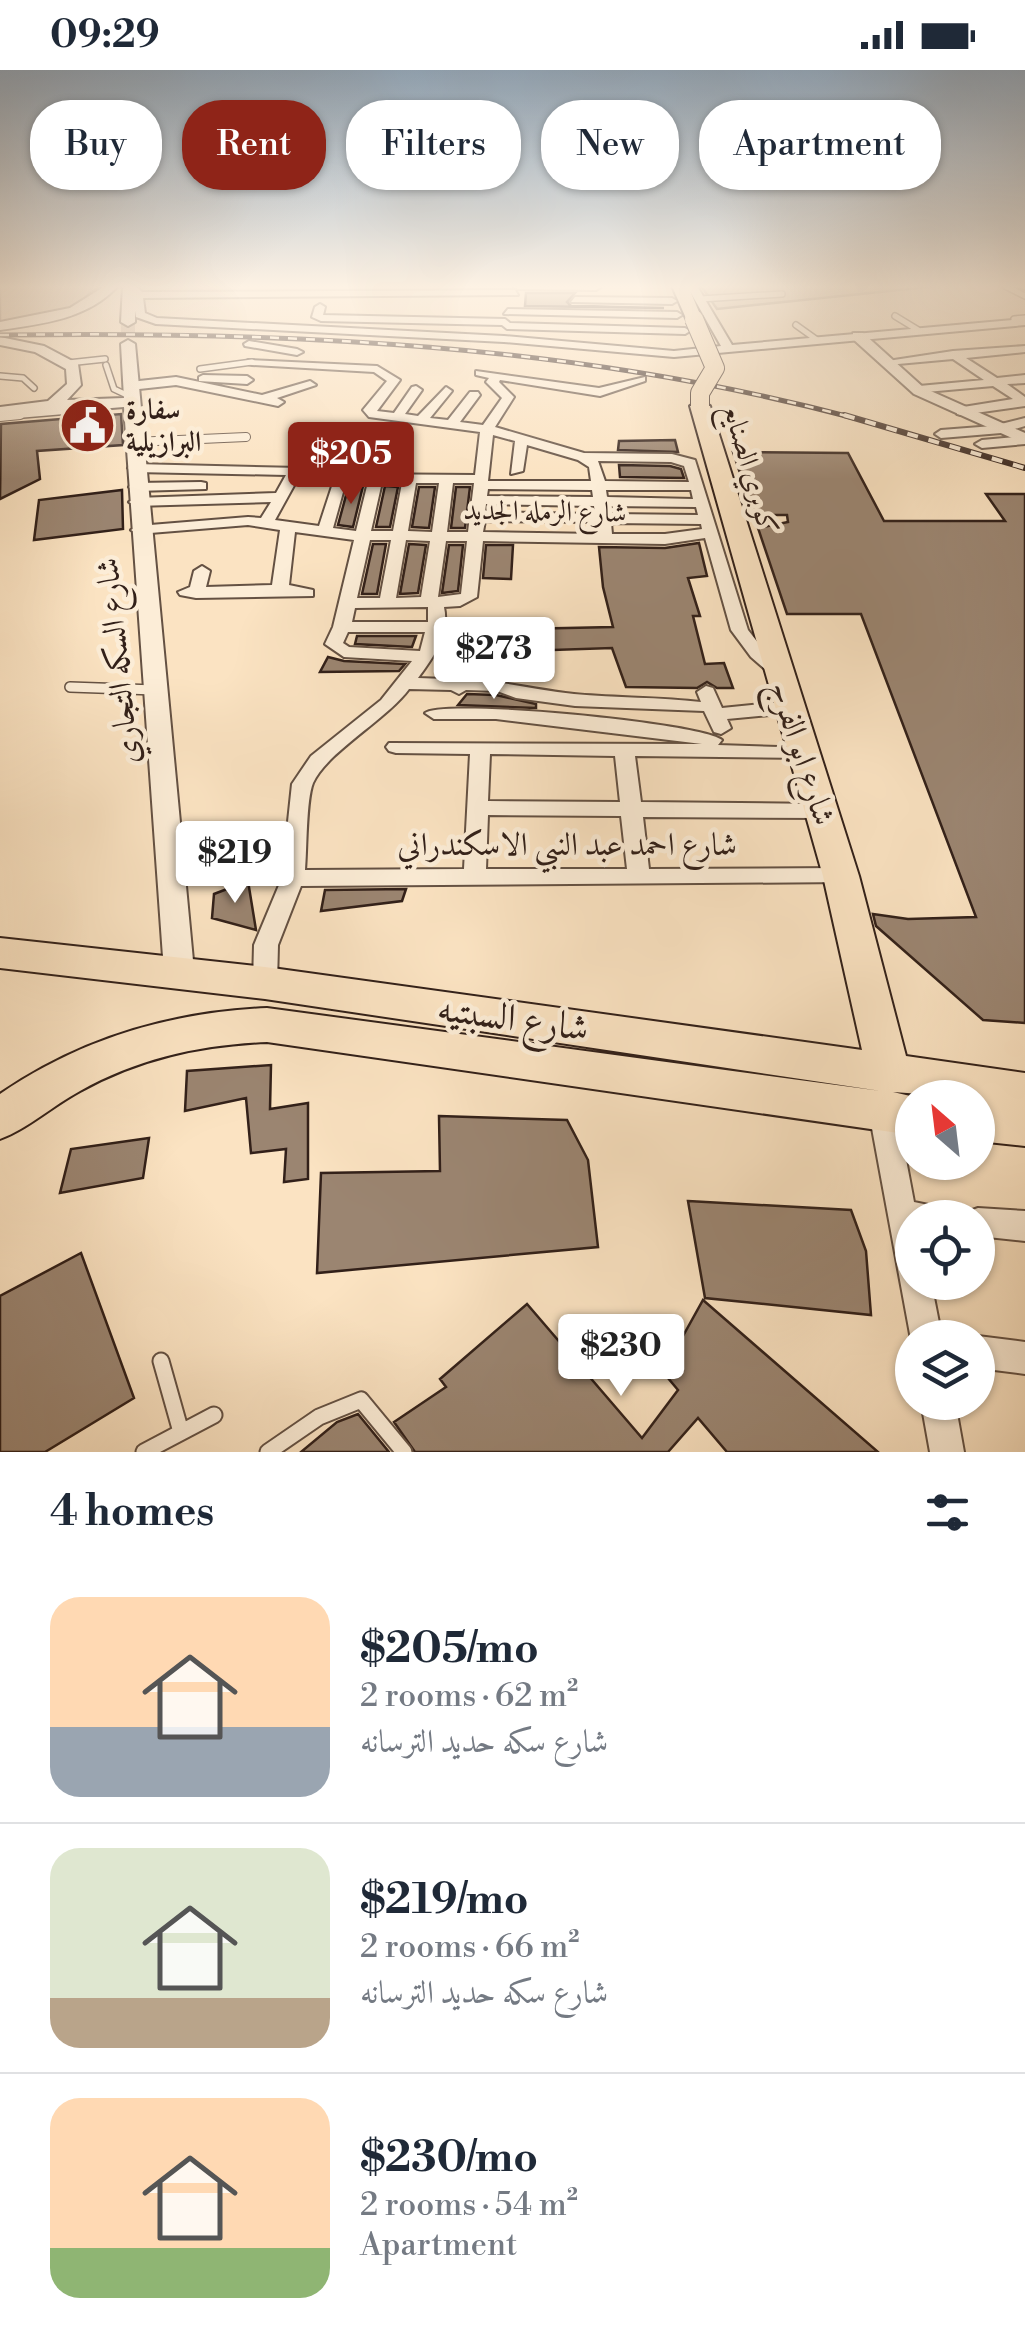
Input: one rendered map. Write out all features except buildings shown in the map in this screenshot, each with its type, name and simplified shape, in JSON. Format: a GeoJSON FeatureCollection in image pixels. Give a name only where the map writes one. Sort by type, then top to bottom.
{"type":"FeatureCollection","features":[{"type":"Feature","properties":{"kind":"main road","name":"كوبري الصنايع"},"geometry":{"type":"LineString","coordinates":[[704,350],[715,368],[700,393],[700,406],[786,690]]}},
{"type":"Feature","properties":{"kind":"main road","name":"شارع ابو الفرج"},"geometry":{"type":"LineString","coordinates":[[786,690],[841,876],[895,1101]]}},
{"type":"Feature","properties":{"kind":"main road","name":"شارع السبتيه"},"geometry":{"type":"LineString","coordinates":[[0,953],[264,982],[895,1101]]}},
{"type":"Feature","properties":{"kind":"main road","name":"شارع السبتيه"},"geometry":{"type":"LineString","coordinates":[[9,1109],[71,1073],[143,1042],[224,1025],[268,1024],[895,1101]]}},
{"type":"Feature","properties":{"kind":"main road","name":"شارع السبتيه"},"geometry":{"type":"LineString","coordinates":[[995,1094],[1025,1092]]}},
{"type":"Feature","properties":{"kind":"main road"},"geometry":{"type":"LineString","coordinates":[[995,1123],[1025,1126]]}},
{"type":"Feature","properties":{"kind":"street"},"geometry":{"type":"LineString","coordinates":[[42,350],[68,363],[76,376],[74,385],[54,405]]}},
{"type":"Feature","properties":{"kind":"street","name":"شارع السكه التجاري"},"geometry":{"type":"LineString","coordinates":[[128,350],[138,530],[156,690],[179,971]]}},
{"type":"Feature","properties":{"kind":"street"},"geometry":{"type":"LineString","coordinates":[[282,350],[377,369],[394,380],[370,412],[487,429],[583,457],[672,458],[690,463],[697,487]]}},
{"type":"Feature","properties":{"kind":"street"},"geometry":{"type":"LineString","coordinates":[[626,350],[708,350]]}},
{"type":"Feature","properties":{"kind":"street"},"geometry":{"type":"LineString","coordinates":[[875,350],[919,390],[1025,440]]}},
{"type":"Feature","properties":{"kind":"street"},"geometry":{"type":"LineString","coordinates":[[910,350],[934,368]]}},
{"type":"Feature","properties":{"kind":"street"},"geometry":{"type":"LineString","coordinates":[[948,350],[1024,402]]}},
{"type":"Feature","properties":{"kind":"street"},"geometry":{"type":"LineString","coordinates":[[888,362],[1022,351]]}},
{"type":"Feature","properties":{"kind":"street"},"geometry":{"type":"LineString","coordinates":[[252,362],[377,369]]}},
{"type":"Feature","properties":{"kind":"street"},"geometry":{"type":"LineString","coordinates":[[480,373],[600,392],[641,379]]}},
{"type":"Feature","properties":{"kind":"street"},"geometry":{"type":"LineString","coordinates":[[346,603],[432,602],[469,597],[487,429],[508,397],[492,382],[498,375]]}},
{"type":"Feature","properties":{"kind":"street"},"geometry":{"type":"LineString","coordinates":[[946,376],[959,385]]}},
{"type":"Feature","properties":{"kind":"street"},"geometry":{"type":"LineString","coordinates":[[919,390],[1025,379]]}},
{"type":"Feature","properties":{"kind":"street"},"geometry":{"type":"LineString","coordinates":[[176,380],[278,402]]}},
{"type":"Feature","properties":{"kind":"street"},"geometry":{"type":"LineString","coordinates":[[0,415],[128,396],[176,380],[248,380]]}},
{"type":"Feature","properties":{"kind":"street"},"geometry":{"type":"LineString","coordinates":[[258,400],[310,384]]}},
{"type":"Feature","properties":{"kind":"street"},"geometry":{"type":"LineString","coordinates":[[387,603],[399,535],[402,461],[416,390]]}},
{"type":"Feature","properties":{"kind":"street"},"geometry":{"type":"LineString","coordinates":[[409,418],[446,392]]}},
{"type":"Feature","properties":{"kind":"street"},"geometry":{"type":"LineString","coordinates":[[452,424],[474,395]]}},
{"type":"Feature","properties":{"kind":"street"},"geometry":{"type":"LineString","coordinates":[[961,411],[1024,402]]}},
{"type":"Feature","properties":{"kind":"street"},"geometry":{"type":"LineString","coordinates":[[940,434],[1000,429],[1025,422]]}},
{"type":"Feature","properties":{"kind":"street"},"geometry":{"type":"LineString","coordinates":[[958,433],[972,445],[1025,440]]}},
{"type":"Feature","properties":{"kind":"street"},"geometry":{"type":"LineString","coordinates":[[402,461],[376,478],[319,476],[334,437],[344,434],[479,490],[599,494],[697,487]]}},
{"type":"Feature","properties":{"kind":"street"},"geometry":{"type":"LineString","coordinates":[[516,471],[522,438]]}},
{"type":"Feature","properties":{"kind":"street"},"geometry":{"type":"LineString","coordinates":[[583,457],[594,465],[604,538]]}},
{"type":"Feature","properties":{"kind":"street"},"geometry":{"type":"LineString","coordinates":[[321,463],[402,461]]}},
{"type":"Feature","properties":{"kind":"street"},"geometry":{"type":"LineString","coordinates":[[136,486],[200,469],[289,470],[296,474],[266,523]]}},
{"type":"Feature","properties":{"kind":"street"},"geometry":{"type":"LineString","coordinates":[[182,500],[196,486],[200,469]]}},
{"type":"Feature","properties":{"kind":"street"},"geometry":{"type":"LineString","coordinates":[[479,490],[516,471],[710,526]]}},
{"type":"Feature","properties":{"kind":"street"},"geometry":{"type":"LineString","coordinates":[[325,531],[339,483],[349,478]]}},
{"type":"Feature","properties":{"kind":"street"},"geometry":{"type":"LineString","coordinates":[[376,478],[342,627],[334,644],[336,649],[419,660],[458,679],[462,694],[442,713],[639,728],[763,751]]}},
{"type":"Feature","properties":{"kind":"street"},"geometry":{"type":"LineString","coordinates":[[264,982],[266,945],[293,878],[302,784],[318,761],[388,704],[433,645],[438,614],[432,602],[436,536],[447,478]]}},
{"type":"Feature","properties":{"kind":"street"},"geometry":{"type":"LineString","coordinates":[[136,486],[196,486]]}},
{"type":"Feature","properties":{"kind":"street"},"geometry":{"type":"LineString","coordinates":[[136,486],[182,500],[281,498]]}},
{"type":"Feature","properties":{"kind":"street"},"geometry":{"type":"LineString","coordinates":[[479,490],[599,494],[697,487]]}},
{"type":"Feature","properties":{"kind":"street","name":"شارع ابو الفرج"},"geometry":{"type":"LineString","coordinates":[[697,487],[740,630],[786,690]]}},
{"type":"Feature","properties":{"kind":"street","name":"شارع الرمله الجديد"},"geometry":{"type":"LineString","coordinates":[[138,530],[230,521],[361,535],[665,540],[710,526]]}},
{"type":"Feature","properties":{"kind":"street"},"geometry":{"type":"LineString","coordinates":[[280,590],[288,526]]}},
{"type":"Feature","properties":{"kind":"street"},"geometry":{"type":"LineString","coordinates":[[202,571],[191,592],[280,590],[307,594]]}},
{"type":"Feature","properties":{"kind":"street"},"geometry":{"type":"LineString","coordinates":[[342,627],[434,627]]}},
{"type":"Feature","properties":{"kind":"street"},"geometry":{"type":"LineString","coordinates":[[458,679],[480,668],[476,654]]}},
{"type":"Feature","properties":{"kind":"street"},"geometry":{"type":"LineString","coordinates":[[404,684],[458,679],[544,696],[710,710],[786,690]]}},
{"type":"Feature","properties":{"kind":"street"},"geometry":{"type":"LineString","coordinates":[[528,748],[544,696]]}},
{"type":"Feature","properties":{"kind":"street"},"geometry":{"type":"LineString","coordinates":[[638,704],[639,728]]}},
{"type":"Feature","properties":{"kind":"street"},"geometry":{"type":"LineString","coordinates":[[666,704],[673,733]]}},
{"type":"Feature","properties":{"kind":"street"},"geometry":{"type":"LineString","coordinates":[[396,747],[488,741],[528,748],[624,749],[704,758],[763,751],[805,752]]}},
{"type":"Feature","properties":{"kind":"street"},"geometry":{"type":"LineString","coordinates":[[475,878],[478,808],[488,741]]}},
{"type":"Feature","properties":{"kind":"street"},"geometry":{"type":"LineString","coordinates":[[624,749],[639,877]]}},
{"type":"Feature","properties":{"kind":"street"},"geometry":{"type":"LineString","coordinates":[[478,808],[822,812]]}},
{"type":"Feature","properties":{"kind":"street","name":"شارع احمد عبد النبي الاسكندراني"},"geometry":{"type":"LineString","coordinates":[[293,878],[841,876]]}},
{"type":"Feature","properties":{"kind":"street"},"geometry":{"type":"LineString","coordinates":[[995,1223],[1025,1226]]}},
{"type":"Feature","properties":{"kind":"street"},"geometry":{"type":"LineString","coordinates":[[995,1354],[1025,1358]]}},
{"type":"Feature","properties":{"kind":"street"},"geometry":{"type":"LineString","coordinates":[[941,1420],[947,1452]]}},
{"type":"Feature","properties":{"kind":"lane"},"geometry":{"type":"LineString","coordinates":[[68,363],[106,362],[114,389],[128,396]]}},
{"type":"Feature","properties":{"kind":"lane"},"geometry":{"type":"LineString","coordinates":[[200,369],[252,362]]}},
{"type":"Feature","properties":{"kind":"lane"},"geometry":{"type":"LineString","coordinates":[[0,376],[23,378],[34,388]]}},
{"type":"Feature","properties":{"kind":"lane"},"geometry":{"type":"LineString","coordinates":[[0,415],[90,410],[128,396]]}},
{"type":"Feature","properties":{"kind":"lane"},"geometry":{"type":"LineString","coordinates":[[133,442],[246,437]]}},
{"type":"Feature","properties":{"kind":"lane"},"geometry":{"type":"LineString","coordinates":[[70,687],[156,690]]}},
{"type":"Feature","properties":{"kind":"lane"},"geometry":{"type":"LineString","coordinates":[[162,1361],[181,1432]]}},
{"type":"Feature","properties":{"kind":"lane"},"geometry":{"type":"LineString","coordinates":[[268,1452],[319,1417],[361,1400],[404,1452]]}},
{"type":"Feature","properties":{"kind":"lane"},"geometry":{"type":"LineString","coordinates":[[144,1452],[214,1415]]}},
{"type":"Feature","properties":{"kind":"railway"},"geometry":{"type":"LineString","coordinates":[[464,350],[643,373],[854,418]]}},
{"type":"Feature","properties":{"kind":"railway"},"geometry":{"type":"LineString","coordinates":[[844,415],[1025,468]]}},
{"type":"Feature","properties":{"kind":"place","name":"سفارة البرازيلية"},"geometry":{"type":"Point","coordinates":[87,426]}}]}
